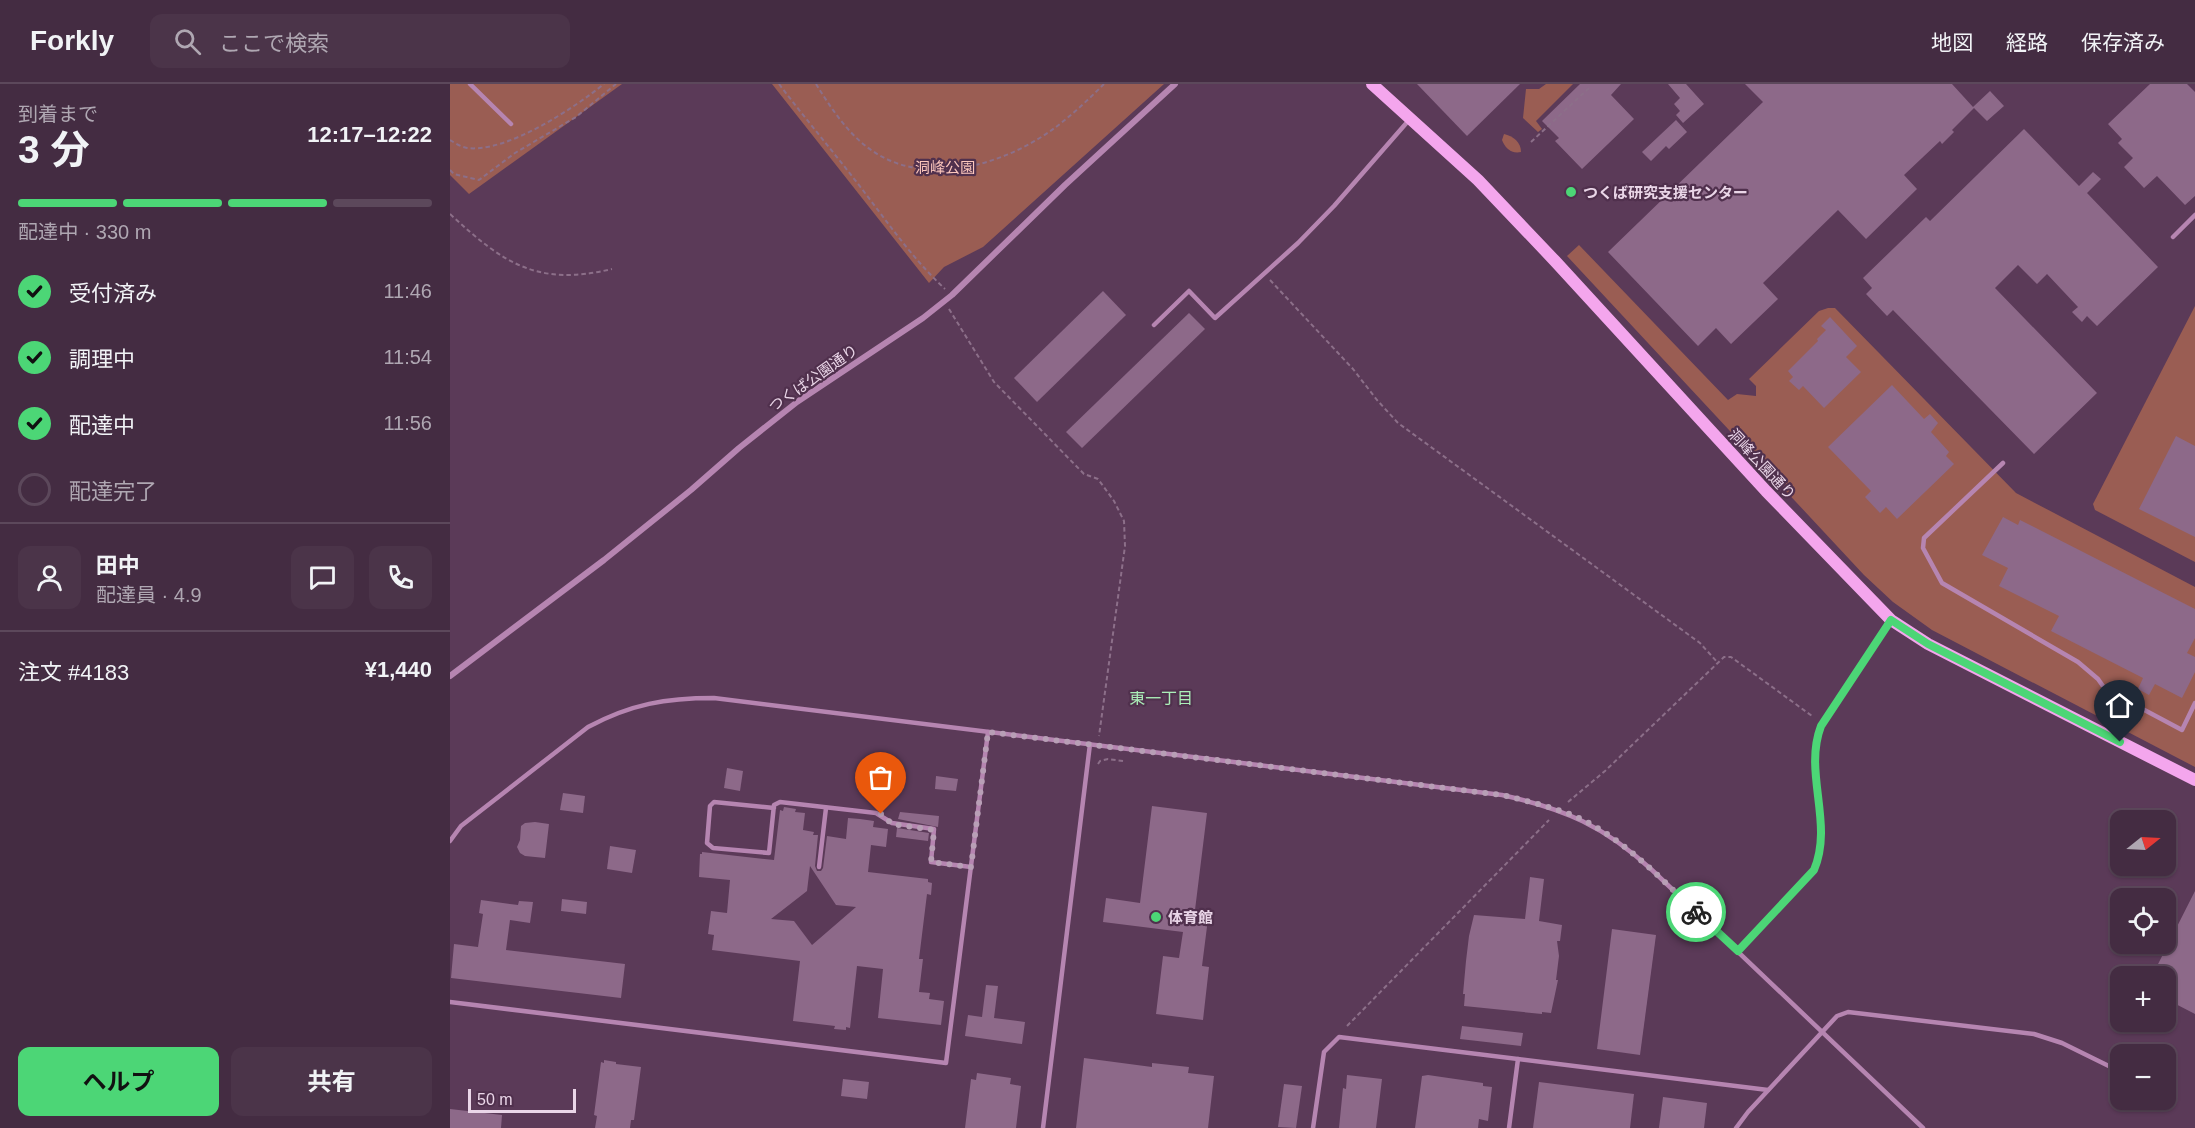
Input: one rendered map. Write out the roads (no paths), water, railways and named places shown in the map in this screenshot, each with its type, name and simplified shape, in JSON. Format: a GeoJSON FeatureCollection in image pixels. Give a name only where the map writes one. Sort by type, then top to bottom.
{"type":"FeatureCollection","features":[{"type":"Feature","properties":{"kind":"street","name":"つくば公園通り"},"geometry":{"type":"LineString","coordinates":[[450,676],[604,560],[797,402],[944,302],[1065,185],[1175,84]]}},
{"type":"Feature","properties":{"kind":"street","name":"洞峰公園通り"},"geometry":{"type":"LineString","coordinates":[[1372,84],[1478,180],[1766,491],[1891,620],[1928,644],[2195,780]]}},
{"type":"Feature","properties":{"kind":"lane"},"geometry":{"type":"LineString","coordinates":[[470,84],[511,124]]}},
{"type":"Feature","properties":{"kind":"lane"},"geometry":{"type":"LineString","coordinates":[[1154,325],[1189,291],[1215,318],[1334,206],[1411,118]]}},
{"type":"Feature","properties":{"kind":"lane"},"geometry":{"type":"LineString","coordinates":[[2173,237],[2195,216]]}},
{"type":"Feature","properties":{"kind":"lane"},"geometry":{"type":"LineString","coordinates":[[2002,463],[1924,538],[1923,548],[1942,583],[2078,662],[2098,679],[2105,689],[2182,730],[2195,703]]}},
{"type":"Feature","properties":{"kind":"lane"},"geometry":{"type":"LineString","coordinates":[[1738,951],[1814,870],[1823,837],[1814,752],[1816,738],[1821,726],[1891,620]]}},
{"type":"Feature","properties":{"kind":"lane"},"geometry":{"type":"LineString","coordinates":[[450,841],[461,826],[588,727],[605,718],[645,704],[690,698],[714,698],[1502,795],[1576,817],[1617,840],[1652,870],[1923,1128]]}},
{"type":"Feature","properties":{"kind":"lane"},"geometry":{"type":"LineString","coordinates":[[450,1002],[946,1063],[988,732]]}},
{"type":"Feature","properties":{"kind":"lane"},"geometry":{"type":"LineString","coordinates":[[1043,1128],[1090,744]]}},
{"type":"Feature","properties":{"kind":"lane"},"geometry":{"type":"LineString","coordinates":[[774,808],[714,802],[710,806],[707,843],[713,848],[769,853],[774,808],[774,805],[780,802],[876,813],[892,824],[934,830],[931,862],[971,867]]}},
{"type":"Feature","properties":{"kind":"lane"},"geometry":{"type":"LineString","coordinates":[[819,867],[826,808]]}},
{"type":"Feature","properties":{"kind":"lane"},"geometry":{"type":"LineString","coordinates":[[1736,1128],[1837,1016],[1848,1012],[2034,1035],[2062,1043],[2110,1067]]}},
{"type":"Feature","properties":{"kind":"lane"},"geometry":{"type":"LineString","coordinates":[[1313,1128],[1324,1052],[1339,1037],[1768,1090]]}},
{"type":"Feature","properties":{"kind":"lane"},"geometry":{"type":"LineString","coordinates":[[1509,1128],[1518,1059]]}},
{"type":"Feature","properties":{"kind":"place","name":"つくば研究支援センター"},"geometry":{"type":"Point","coordinates":[1571,192]}},
{"type":"Feature","properties":{"kind":"place","name":"体育館"},"geometry":{"type":"Point","coordinates":[1156,917]}},
{"type":"Feature","properties":{"kind":"district","name":"東一丁目"},"geometry":{"type":"Point","coordinates":[1161,698]}},
{"type":"Feature","properties":{"kind":"park label","name":"洞峰公園"},"geometry":{"type":"Point","coordinates":[945,167]}}]}
